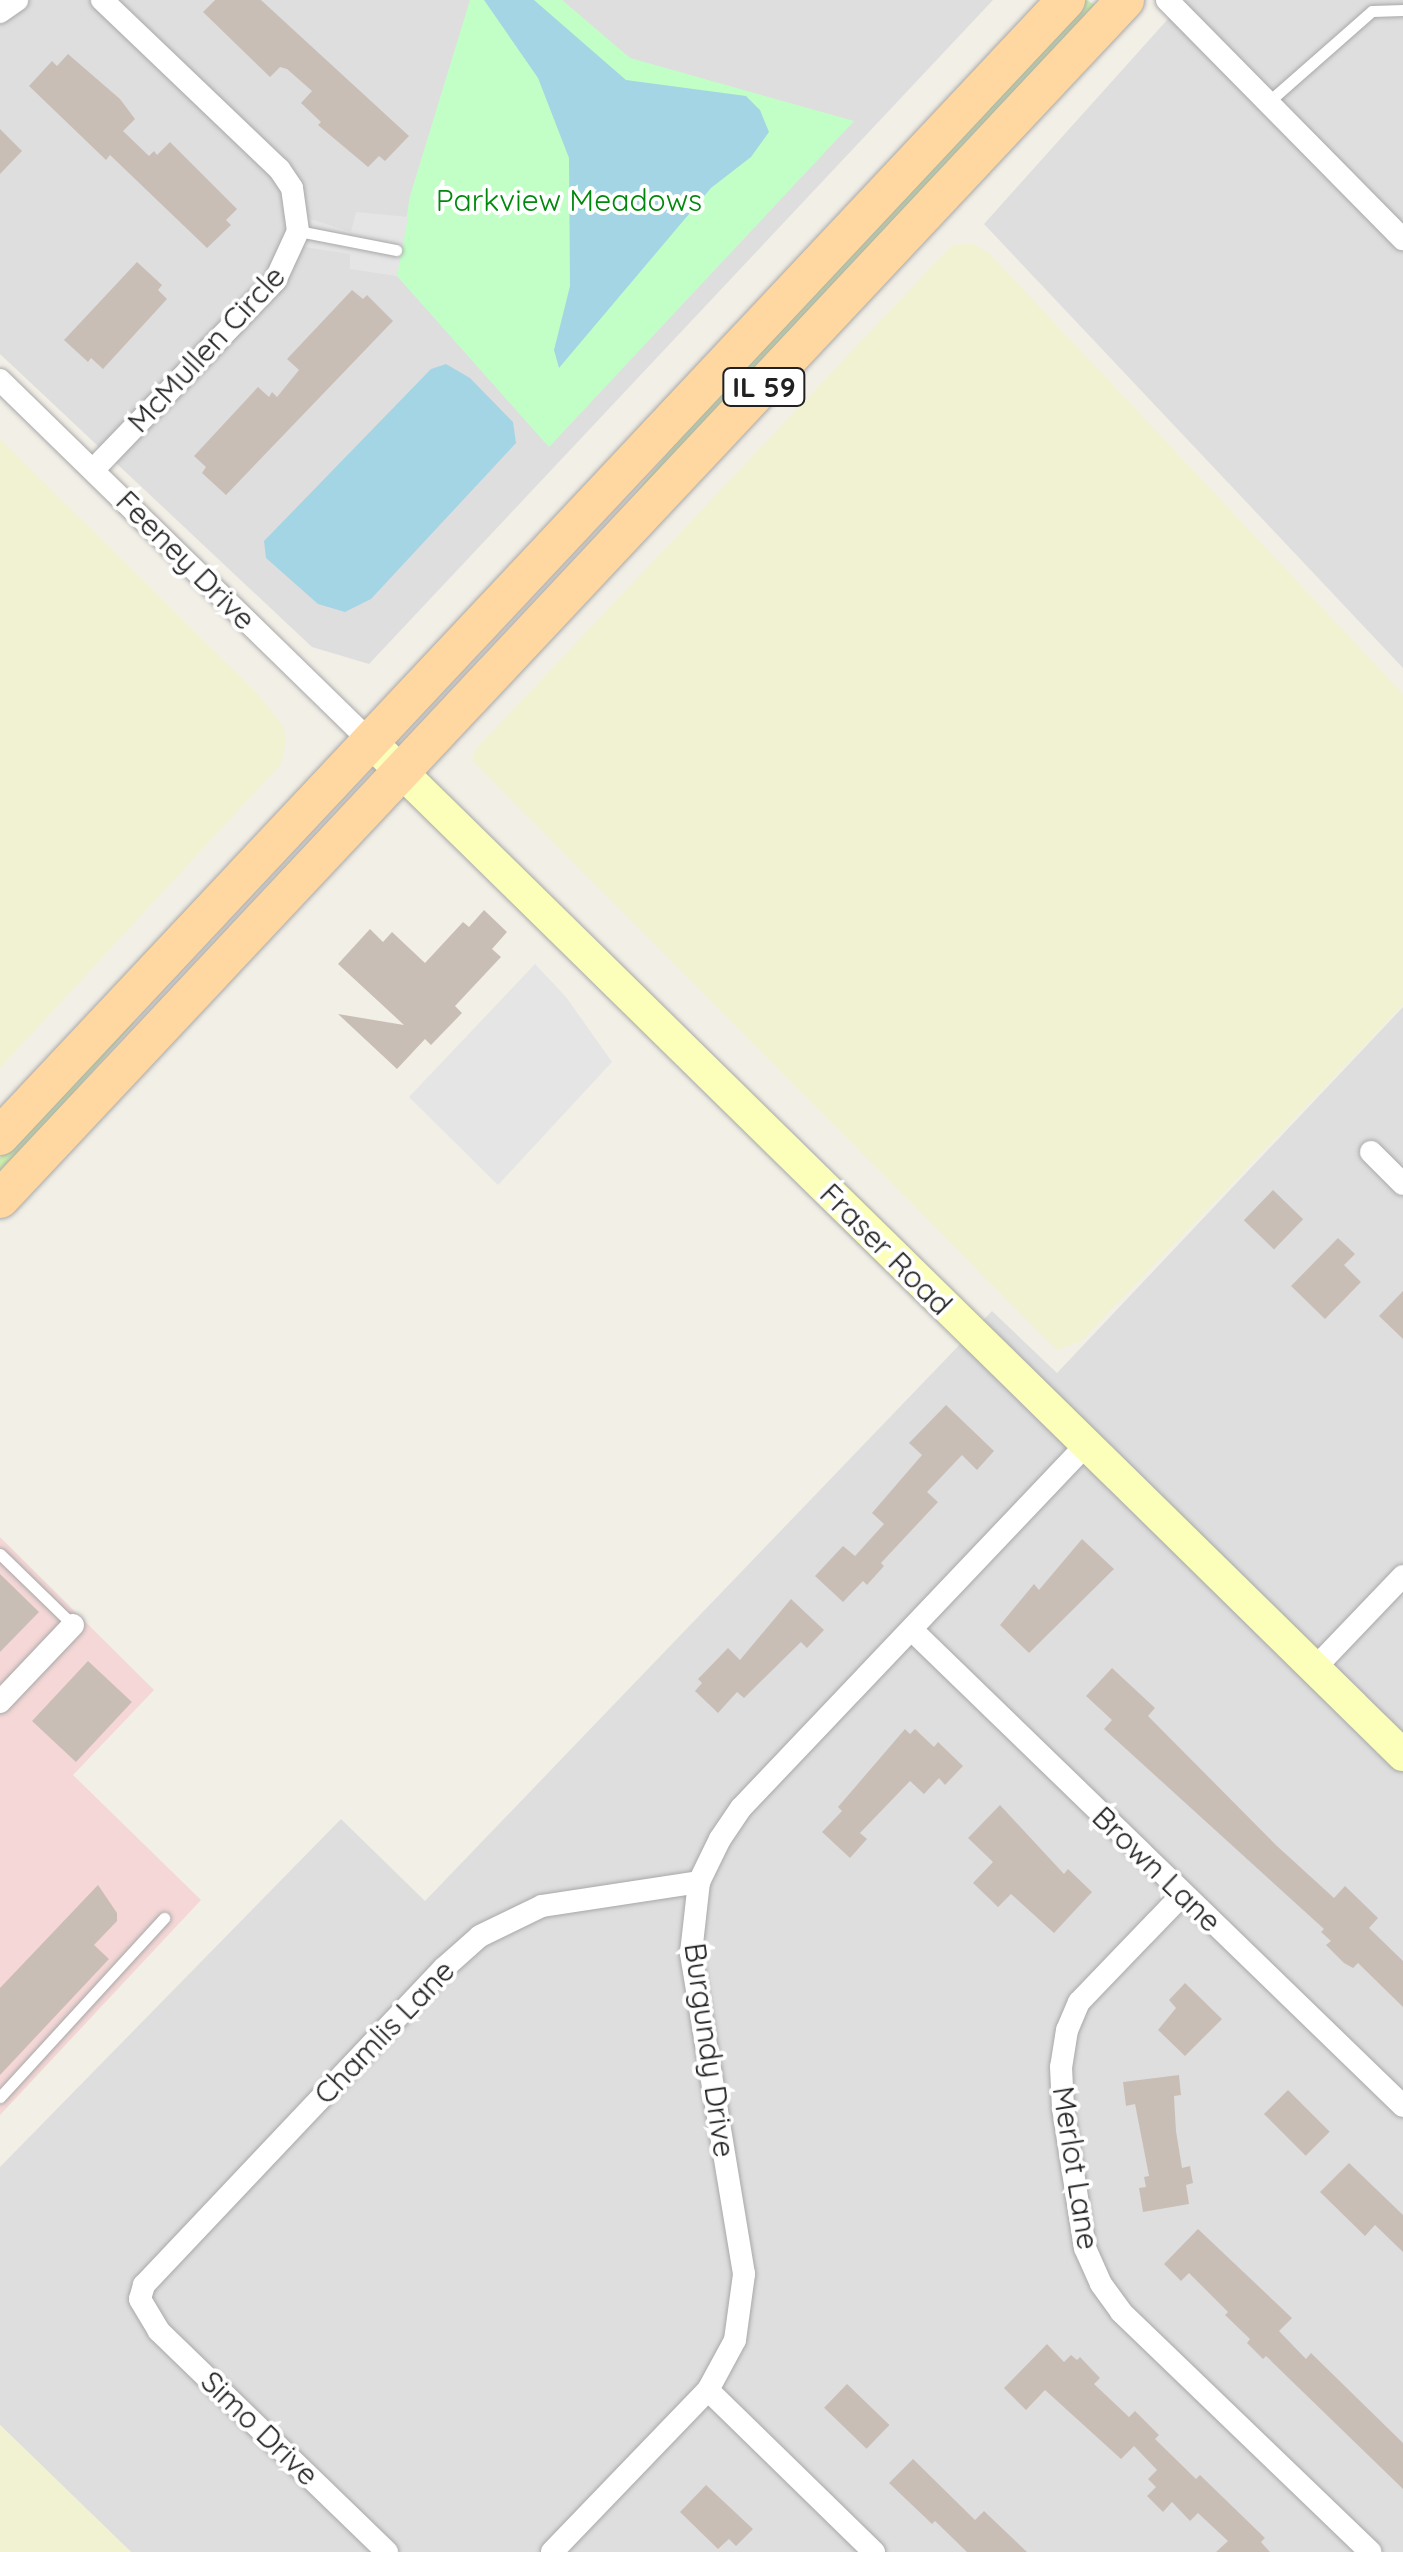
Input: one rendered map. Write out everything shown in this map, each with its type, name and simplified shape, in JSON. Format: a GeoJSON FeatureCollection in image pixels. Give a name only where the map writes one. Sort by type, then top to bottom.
{"type":"FeatureCollection","features":[{"type":"Feature","properties":{"kind":"main road","name":"IL 59"},"geometry":{"type":"LineString","coordinates":[[0,1136],[1066,0]]}},
{"type":"Feature","properties":{"kind":"main road","name":"IL 59"},"geometry":{"type":"LineString","coordinates":[[0,1199],[1125,0]]}},
{"type":"Feature","properties":{"kind":"street"},"geometry":{"type":"LineString","coordinates":[[0,12],[17,0]]}},
{"type":"Feature","properties":{"kind":"street","name":"McMullen Circle"},"geometry":{"type":"LineString","coordinates":[[94,469],[275,281],[298,232],[292,188],[278,169],[102,0]]}},
{"type":"Feature","properties":{"kind":"street"},"geometry":{"type":"LineString","coordinates":[[1166,0],[1403,239]]}},
{"type":"Feature","properties":{"kind":"street","name":"Feeney Drive"},"geometry":{"type":"LineString","coordinates":[[0,380],[370,742]]}},
{"type":"Feature","properties":{"kind":"street","name":"Fraser Road"},"geometry":{"type":"LineString","coordinates":[[370,742],[1403,1755]]}},
{"type":"Feature","properties":{"kind":"street"},"geometry":{"type":"LineString","coordinates":[[1371,1152],[1403,1184]]}},
{"type":"Feature","properties":{"kind":"street","name":"Burgundy Drive"},"geometry":{"type":"LineString","coordinates":[[552,2552],[708,2390],[734,2340],[744,2274],[691,1953],[699,1882],[741,1808],[1086,1445]]}},
{"type":"Feature","properties":{"kind":"street"},"geometry":{"type":"LineString","coordinates":[[1314,1668],[1403,1576]]}},
{"type":"Feature","properties":{"kind":"street"},"geometry":{"type":"LineString","coordinates":[[0,1702],[73,1625]]}},
{"type":"Feature","properties":{"kind":"street","name":"Brown Lane"},"geometry":{"type":"LineString","coordinates":[[912,1630],[1403,2106]]}},
{"type":"Feature","properties":{"kind":"street","name":"Chamlis Lane"},"geometry":{"type":"LineString","coordinates":[[140,2300],[152,2274],[454,1958],[480,1936],[542,1906],[699,1882]]}},
{"type":"Feature","properties":{"kind":"street","name":"Merlot Lane"},"geometry":{"type":"LineString","coordinates":[[1183,1894],[1089,1990],[1068,2030],[1061,2066],[1063,2108],[1085,2248],[1101,2284],[1121,2312],[1370,2552]]}},
{"type":"Feature","properties":{"kind":"street","name":"Simo Drive"},"geometry":{"type":"LineString","coordinates":[[140,2300],[159,2330],[388,2552]]}},
{"type":"Feature","properties":{"kind":"street"},"geometry":{"type":"LineString","coordinates":[[708,2390],[874,2552]]}},
{"type":"Feature","properties":{"kind":"lane"},"geometry":{"type":"LineString","coordinates":[[1266,104],[1372,11],[1403,10]]}},
{"type":"Feature","properties":{"kind":"lane"},"geometry":{"type":"LineString","coordinates":[[298,232],[396,250]]}},
{"type":"Feature","properties":{"kind":"lane"},"geometry":{"type":"LineString","coordinates":[[0,1554],[73,1625]]}},
{"type":"Feature","properties":{"kind":"lane"},"geometry":{"type":"LineString","coordinates":[[0,2097],[164,1918]]}},
{"type":"Feature","properties":{"kind":"shaded area"},"geometry":{"type":"Polygon","coordinates":[[[0,0],[993,0],[369,664],[312,647],[0,354],[0,0]]]}},
{"type":"Feature","properties":{"kind":"shaded area"},"geometry":{"type":"Polygon","coordinates":[[[1185,0],[1403,0],[1403,668],[984,224],[1185,0]]]}},
{"type":"Feature","properties":{"kind":"shaded area"},"geometry":{"type":"Polygon","coordinates":[[[356,212],[408,217],[397,276],[350,269],[350,254],[292,245],[298,215],[351,232],[356,212]]]}},
{"type":"Feature","properties":{"kind":"shaded area"},"geometry":{"type":"Polygon","coordinates":[[[535,964],[566,997],[612,1062],[498,1185],[409,1097],[535,964]]]}},
{"type":"Feature","properties":{"kind":"shaded area"},"geometry":{"type":"Polygon","coordinates":[[[1403,1007],[1403,2552],[131,2552],[0,2425],[0,2167],[341,1819],[425,1901],[992,1311],[1057,1373],[1403,1007]]]}},
{"type":"Feature","properties":{"kind":"shaded area"},"geometry":{"type":"Polygon","coordinates":[[[0,1537],[154,1690],[73,1775],[201,1900],[0,2115],[0,1537]]]}},
{"type":"Feature","properties":{"kind":"green space","name":"Parkview Meadows"},"geometry":{"type":"Polygon","coordinates":[[[470,0],[562,0],[630,58],[854,121],[549,447],[397,276],[410,196],[470,0]]]}},
{"type":"Feature","properties":{"kind":"green space"},"geometry":{"type":"Polygon","coordinates":[[[1086,0],[1099,7],[641,497],[636,492],[718,392],[1086,0]]]}},
{"type":"Feature","properties":{"kind":"green space"},"geometry":{"type":"Polygon","coordinates":[[[973,244],[989,253],[1403,694],[1403,1005],[1081,1341],[1057,1350],[472,760],[475,750],[952,245],[973,244]]]}},
{"type":"Feature","properties":{"kind":"green space"},"geometry":{"type":"Polygon","coordinates":[[[0,439],[256,692],[283,726],[286,742],[281,764],[0,1068],[0,439]]]}},
{"type":"Feature","properties":{"kind":"green space"},"geometry":{"type":"Polygon","coordinates":[[[129,1019],[134,1023],[0,1177],[0,1158],[129,1019]]]}},
{"type":"Feature","properties":{"kind":"green space"},"geometry":{"type":"Polygon","coordinates":[[[0,2425],[131,2552],[0,2552],[0,2425]]]}},
{"type":"Feature","properties":{"kind":"water"},"geometry":{"type":"Polygon","coordinates":[[[484,0],[534,0],[626,80],[746,96],[760,110],[769,132],[751,157],[711,188],[559,368],[554,350],[570,286],[569,158],[538,78],[484,0]]]}},
{"type":"Feature","properties":{"kind":"water"},"geometry":{"type":"Polygon","coordinates":[[[446,364],[470,378],[513,422],[516,443],[371,599],[345,612],[318,604],[266,558],[264,541],[431,369],[446,364]]]}},
{"type":"Feature","properties":{"kind":"building"},"geometry":{"type":"Polygon","coordinates":[[[215,0],[261,0],[409,136],[385,161],[379,156],[368,167],[318,125],[321,122],[301,103],[312,91],[287,69],[280,67],[270,77],[203,12],[215,0]]]}},
{"type":"Feature","properties":{"kind":"building"},"geometry":{"type":"Polygon","coordinates":[[[68,54],[120,99],[135,119],[123,131],[149,156],[154,151],[157,155],[170,142],[237,209],[226,220],[231,225],[207,248],[110,155],[106,160],[29,86],[52,61],[57,66],[68,54]]]}},
{"type":"Feature","properties":{"kind":"building"},"geometry":{"type":"Polygon","coordinates":[[[0,129],[22,151],[0,174],[0,129]]]}},
{"type":"Feature","properties":{"kind":"building"},"geometry":{"type":"Polygon","coordinates":[[[137,262],[162,285],[158,290],[167,299],[103,369],[91,358],[88,362],[64,340],[137,262]]]}},
{"type":"Feature","properties":{"kind":"building"},"geometry":{"type":"Polygon","coordinates":[[[352,290],[363,299],[367,295],[393,321],[226,495],[202,473],[206,467],[194,456],[258,387],[269,397],[272,392],[277,397],[299,370],[287,359],[352,290]]]}},
{"type":"Feature","properties":{"kind":"building"},"geometry":{"type":"Polygon","coordinates":[[[484,910],[507,932],[492,949],[501,957],[455,1006],[462,1013],[431,1045],[425,1039],[397,1069],[338,1014],[404,1025],[338,964],[370,929],[383,942],[392,932],[425,963],[463,922],[469,927],[484,910]]]}},
{"type":"Feature","properties":{"kind":"building"},"geometry":{"type":"Polygon","coordinates":[[[1273,1190],[1303,1219],[1274,1249],[1244,1220],[1273,1190]]]}},
{"type":"Feature","properties":{"kind":"building"},"geometry":{"type":"Polygon","coordinates":[[[1338,1238],[1355,1254],[1344,1265],[1361,1282],[1325,1319],[1291,1286],[1338,1238]]]}},
{"type":"Feature","properties":{"kind":"building"},"geometry":{"type":"Polygon","coordinates":[[[1403,1291],[1403,1339],[1379,1316],[1403,1291]]]}},
{"type":"Feature","properties":{"kind":"building"},"geometry":{"type":"Polygon","coordinates":[[[946,1405],[994,1451],[977,1470],[962,1455],[927,1492],[938,1502],[881,1563],[884,1566],[867,1585],[863,1581],[843,1602],[815,1576],[843,1546],[855,1556],[884,1524],[872,1513],[922,1455],[909,1443],[946,1405]]]}},
{"type":"Feature","properties":{"kind":"building"},"geometry":{"type":"Polygon","coordinates":[[[1082,1539],[1114,1569],[1029,1653],[1000,1625],[1034,1584],[1039,1590],[1082,1539]]]}},
{"type":"Feature","properties":{"kind":"building"},"geometry":{"type":"Polygon","coordinates":[[[0,1574],[39,1612],[0,1652],[0,1574]]]}},
{"type":"Feature","properties":{"kind":"building"},"geometry":{"type":"Polygon","coordinates":[[[791,1599],[824,1630],[807,1648],[801,1642],[744,1698],[737,1692],[718,1713],[695,1691],[702,1683],[698,1679],[728,1648],[740,1660],[791,1599]]]}},
{"type":"Feature","properties":{"kind":"building"},"geometry":{"type":"Polygon","coordinates":[[[88,1661],[132,1702],[76,1762],[32,1721],[88,1661]]]}},
{"type":"Feature","properties":{"kind":"building"},"geometry":{"type":"Polygon","coordinates":[[[1112,1668],[1155,1708],[1148,1716],[1277,1846],[1334,1898],[1345,1886],[1378,1918],[1369,1928],[1403,1961],[1403,2007],[1358,1963],[1353,1968],[1344,1963],[1326,1945],[1331,1941],[1321,1932],[1324,1929],[1104,1729],[1112,1720],[1086,1696],[1112,1668]]]}},
{"type":"Feature","properties":{"kind":"building"},"geometry":{"type":"Polygon","coordinates":[[[905,1729],[910,1734],[915,1729],[934,1747],[938,1742],[963,1766],[945,1785],[939,1778],[924,1794],[910,1781],[860,1833],[867,1839],[850,1858],[822,1832],[842,1811],[838,1807],[905,1729]]]}},
{"type":"Feature","properties":{"kind":"building"},"geometry":{"type":"Polygon","coordinates":[[[1000,1805],[1064,1874],[1068,1869],[1092,1892],[1054,1933],[1011,1894],[998,1907],[973,1883],[993,1862],[968,1838],[1000,1805]]]}},
{"type":"Feature","properties":{"kind":"building"},"geometry":{"type":"Polygon","coordinates":[[[98,1885],[117,1913],[117,1921],[94,1945],[109,1959],[0,2075],[0,1988],[98,1885]]]}},
{"type":"Feature","properties":{"kind":"building"},"geometry":{"type":"Polygon","coordinates":[[[1185,1983],[1222,2019],[1185,2056],[1158,2030],[1176,2008],[1169,2000],[1185,1983]]]}},
{"type":"Feature","properties":{"kind":"building"},"geometry":{"type":"Polygon","coordinates":[[[1179,2075],[1181,2095],[1174,2096],[1176,2131],[1182,2168],[1190,2166],[1193,2183],[1186,2185],[1189,2204],[1143,2212],[1139,2188],[1146,2187],[1144,2177],[1149,2176],[1135,2104],[1126,2106],[1123,2082],[1179,2075]]]}},
{"type":"Feature","properties":{"kind":"building"},"geometry":{"type":"Polygon","coordinates":[[[1288,2090],[1330,2132],[1306,2156],[1264,2114],[1288,2090]]]}},
{"type":"Feature","properties":{"kind":"building"},"geometry":{"type":"Polygon","coordinates":[[[1349,2163],[1403,2215],[1403,2252],[1375,2225],[1365,2236],[1320,2192],[1349,2163]]]}},
{"type":"Feature","properties":{"kind":"building"},"geometry":{"type":"Polygon","coordinates":[[[1198,2229],[1292,2318],[1279,2331],[1306,2359],[1311,2353],[1403,2443],[1403,2489],[1266,2356],[1263,2359],[1247,2343],[1250,2339],[1225,2315],[1228,2312],[1189,2273],[1181,2281],[1164,2264],[1198,2229]]]}},
{"type":"Feature","properties":{"kind":"building"},"geometry":{"type":"Polygon","coordinates":[[[1047,2344],[1064,2362],[1071,2355],[1077,2360],[1080,2357],[1100,2378],[1094,2384],[1129,2417],[1135,2411],[1159,2435],[1155,2439],[1196,2479],[1200,2475],[1265,2538],[1261,2542],[1270,2552],[1216,2552],[1228,2541],[1198,2513],[1190,2521],[1172,2502],[1163,2512],[1147,2496],[1156,2487],[1148,2479],[1157,2470],[1134,2446],[1121,2459],[1045,2390],[1026,2410],[1004,2388],[1047,2344]]]}},
{"type":"Feature","properties":{"kind":"building"},"geometry":{"type":"Polygon","coordinates":[[[847,2384],[889,2425],[867,2449],[824,2408],[847,2384]]]}},
{"type":"Feature","properties":{"kind":"building"},"geometry":{"type":"Polygon","coordinates":[[[913,2459],[975,2520],[984,2511],[1027,2552],[967,2552],[935,2521],[932,2524],[889,2483],[913,2459]]]}},
{"type":"Feature","properties":{"kind":"building"},"geometry":{"type":"Polygon","coordinates":[[[706,2485],[753,2529],[736,2546],[729,2539],[718,2549],[680,2512],[706,2485]]]}}]}
